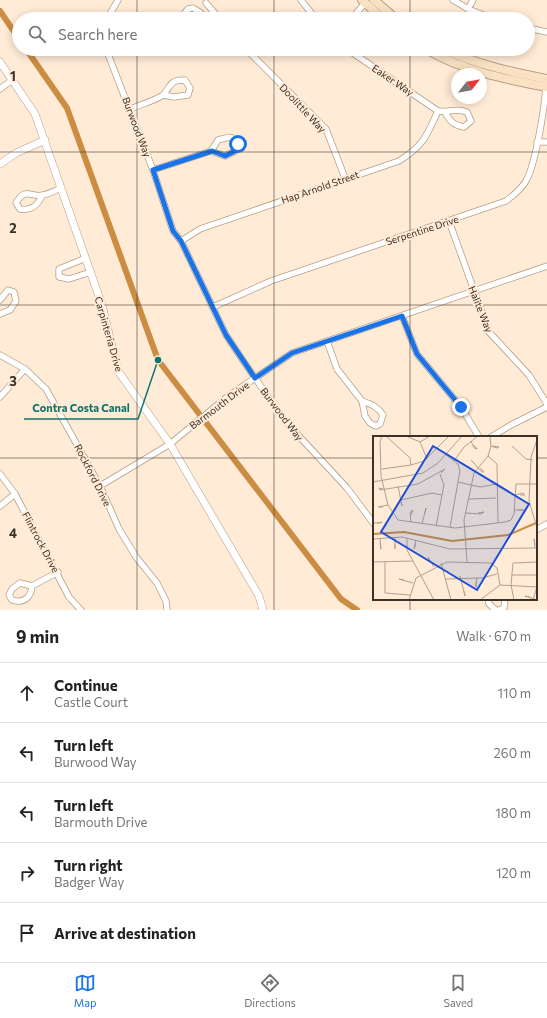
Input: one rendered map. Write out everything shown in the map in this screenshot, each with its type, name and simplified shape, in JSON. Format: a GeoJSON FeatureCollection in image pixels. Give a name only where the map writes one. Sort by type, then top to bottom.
{"type":"FeatureCollection","features":[{"type":"Feature","properties":{"kind":"main road"},"geometry":{"type":"LineString","coordinates":[[374,0],[388,12]]}},
{"type":"Feature","properties":{"kind":"main road"},"geometry":{"type":"LineString","coordinates":[[365,1],[376,12]]}},
{"type":"Feature","properties":{"kind":"main road"},"geometry":{"type":"LineString","coordinates":[[440,56],[456,64],[483,74],[547,83]]}},
{"type":"Feature","properties":{"kind":"main road"},"geometry":{"type":"LineString","coordinates":[[459,56],[547,83]]}},
{"type":"Feature","properties":{"kind":"street"},"geometry":{"type":"LineString","coordinates":[[111,12],[118,0]]}},
{"type":"Feature","properties":{"kind":"street"},"geometry":{"type":"LineString","coordinates":[[301,0],[310,12]]}},
{"type":"Feature","properties":{"kind":"street"},"geometry":{"type":"LineString","coordinates":[[453,0],[476,12]]}},
{"type":"Feature","properties":{"kind":"street"},"geometry":{"type":"LineString","coordinates":[[468,9],[473,0]]}},
{"type":"Feature","properties":{"kind":"street"},"geometry":{"type":"LineString","coordinates":[[185,12],[188,8],[198,10],[207,1],[215,12]]}},
{"type":"Feature","properties":{"kind":"street"},"geometry":{"type":"LineString","coordinates":[[356,12],[365,1]]}},
{"type":"Feature","properties":{"kind":"street"},"geometry":{"type":"LineString","coordinates":[[535,29],[547,32]]}},
{"type":"Feature","properties":{"kind":"street","name":"Burwood Way"},"geometry":{"type":"LineString","coordinates":[[109,56],[153,170],[173,231],[181,241],[226,335],[285,421],[347,488],[372,518]]}},
{"type":"Feature","properties":{"kind":"street","name":"Doolittle Way"},"geometry":{"type":"LineString","coordinates":[[253,56],[326,129],[345,178]]}},
{"type":"Feature","properties":{"kind":"street","name":"Eaker Way"},"geometry":{"type":"LineString","coordinates":[[357,56],[438,111]]}},
{"type":"Feature","properties":{"kind":"street","name":"Carpinteria Drive"},"geometry":{"type":"LineString","coordinates":[[0,62],[35,114],[45,140],[102,305],[118,371],[170,444],[259,596],[263,610]]}},
{"type":"Feature","properties":{"kind":"street"},"geometry":{"type":"LineString","coordinates":[[0,88],[12,80]]}},
{"type":"Feature","properties":{"kind":"street"},"geometry":{"type":"LineString","coordinates":[[130,109],[163,95],[172,82],[185,80],[190,88],[188,95],[174,97],[163,95]]}},
{"type":"Feature","properties":{"kind":"street","name":"Serpentine Drive"},"geometry":{"type":"LineString","coordinates":[[213,307],[271,281],[506,201],[517,192],[527,180],[532,166],[547,83]]}},
{"type":"Feature","properties":{"kind":"street"},"geometry":{"type":"LineString","coordinates":[[438,111],[445,112]]}},
{"type":"Feature","properties":{"kind":"street","name":"Hap Arnold Street"},"geometry":{"type":"LineString","coordinates":[[181,241],[200,230],[345,178],[399,161],[417,150],[426,138],[438,111]]}},
{"type":"Feature","properties":{"kind":"street"},"geometry":{"type":"LineString","coordinates":[[153,170],[212,151],[225,156],[235,151],[238,144],[236,139],[228,137],[218,140],[212,151]]}},
{"type":"Feature","properties":{"kind":"street"},"geometry":{"type":"LineString","coordinates":[[0,164],[16,152],[45,140]]}},
{"type":"Feature","properties":{"kind":"street"},"geometry":{"type":"LineString","coordinates":[[537,142],[547,142]]}},
{"type":"Feature","properties":{"kind":"street"},"geometry":{"type":"LineString","coordinates":[[42,196],[61,188]]}},
{"type":"Feature","properties":{"kind":"street","name":"Halite Way"},"geometry":{"type":"LineString","coordinates":[[449,221],[489,332],[529,375],[547,404]]}},
{"type":"Feature","properties":{"kind":"street"},"geometry":{"type":"LineString","coordinates":[[86,258],[60,269],[60,277],[69,279],[90,272]]}},
{"type":"Feature","properties":{"kind":"street","name":"Barmouth Drive"},"geometry":{"type":"LineString","coordinates":[[100,486],[170,444],[192,425],[255,378],[292,353],[547,266]]}},
{"type":"Feature","properties":{"kind":"street"},"geometry":{"type":"LineString","coordinates":[[0,300],[8,290],[14,292],[16,301],[10,310],[0,313]]}},
{"type":"Feature","properties":{"kind":"street"},"geometry":{"type":"LineString","coordinates":[[402,316],[417,354],[461,407],[478,436]]}},
{"type":"Feature","properties":{"kind":"street"},"geometry":{"type":"LineString","coordinates":[[327,342],[337,369],[362,401],[365,416],[370,423],[376,426],[380,424],[383,415],[381,412],[374,405],[362,401]]}},
{"type":"Feature","properties":{"kind":"street","name":"Rockford Drive"},"geometry":{"type":"LineString","coordinates":[[0,355],[24,369],[46,389],[100,486],[119,529],[136,557],[157,583],[166,601],[166,610]]}},
{"type":"Feature","properties":{"kind":"street"},"geometry":{"type":"LineString","coordinates":[[0,397],[24,369]]}},
{"type":"Feature","properties":{"kind":"street"},"geometry":{"type":"LineString","coordinates":[[493,436],[547,407]]}},
{"type":"Feature","properties":{"kind":"street","name":"Flintrock Drive"},"geometry":{"type":"LineString","coordinates":[[0,474],[15,494],[42,546],[58,572],[69,597],[81,610]]}},
{"type":"Feature","properties":{"kind":"street"},"geometry":{"type":"LineString","coordinates":[[0,506],[15,494]]}},
{"type":"Feature","properties":{"kind":"street"},"geometry":{"type":"LineString","coordinates":[[537,529],[547,524]]}},
{"type":"Feature","properties":{"kind":"street"},"geometry":{"type":"LineString","coordinates":[[32,586],[58,572]]}},
{"type":"Feature","properties":{"kind":"street"},"geometry":{"type":"LineString","coordinates":[[488,600],[489,604],[496,610]]}},
{"type":"Feature","properties":{"kind":"street"},"geometry":{"type":"LineString","coordinates":[[499,610],[504,608],[505,600]]}},
{"type":"Feature","properties":{"kind":"waterway"},"geometry":{"type":"LineString","coordinates":[[0,11],[12,29]]}},
{"type":"Feature","properties":{"kind":"waterway"},"geometry":{"type":"LineString","coordinates":[[31,56],[67,108],[158,360],[341,599],[357,610]]}},
{"type":"Feature","properties":{"kind":"place","name":"Contra Costa Canal"},"geometry":{"type":"Point","coordinates":[158,360]}},
{"type":"Feature","properties":{"kind":"route"},"geometry":{"type":"LineString","coordinates":[[238,144],[235,151],[225,156],[212,151],[153,170],[173,231],[181,241],[226,335],[255,378],[292,353],[402,316],[417,354],[430,372],[461,407]]}}]}
